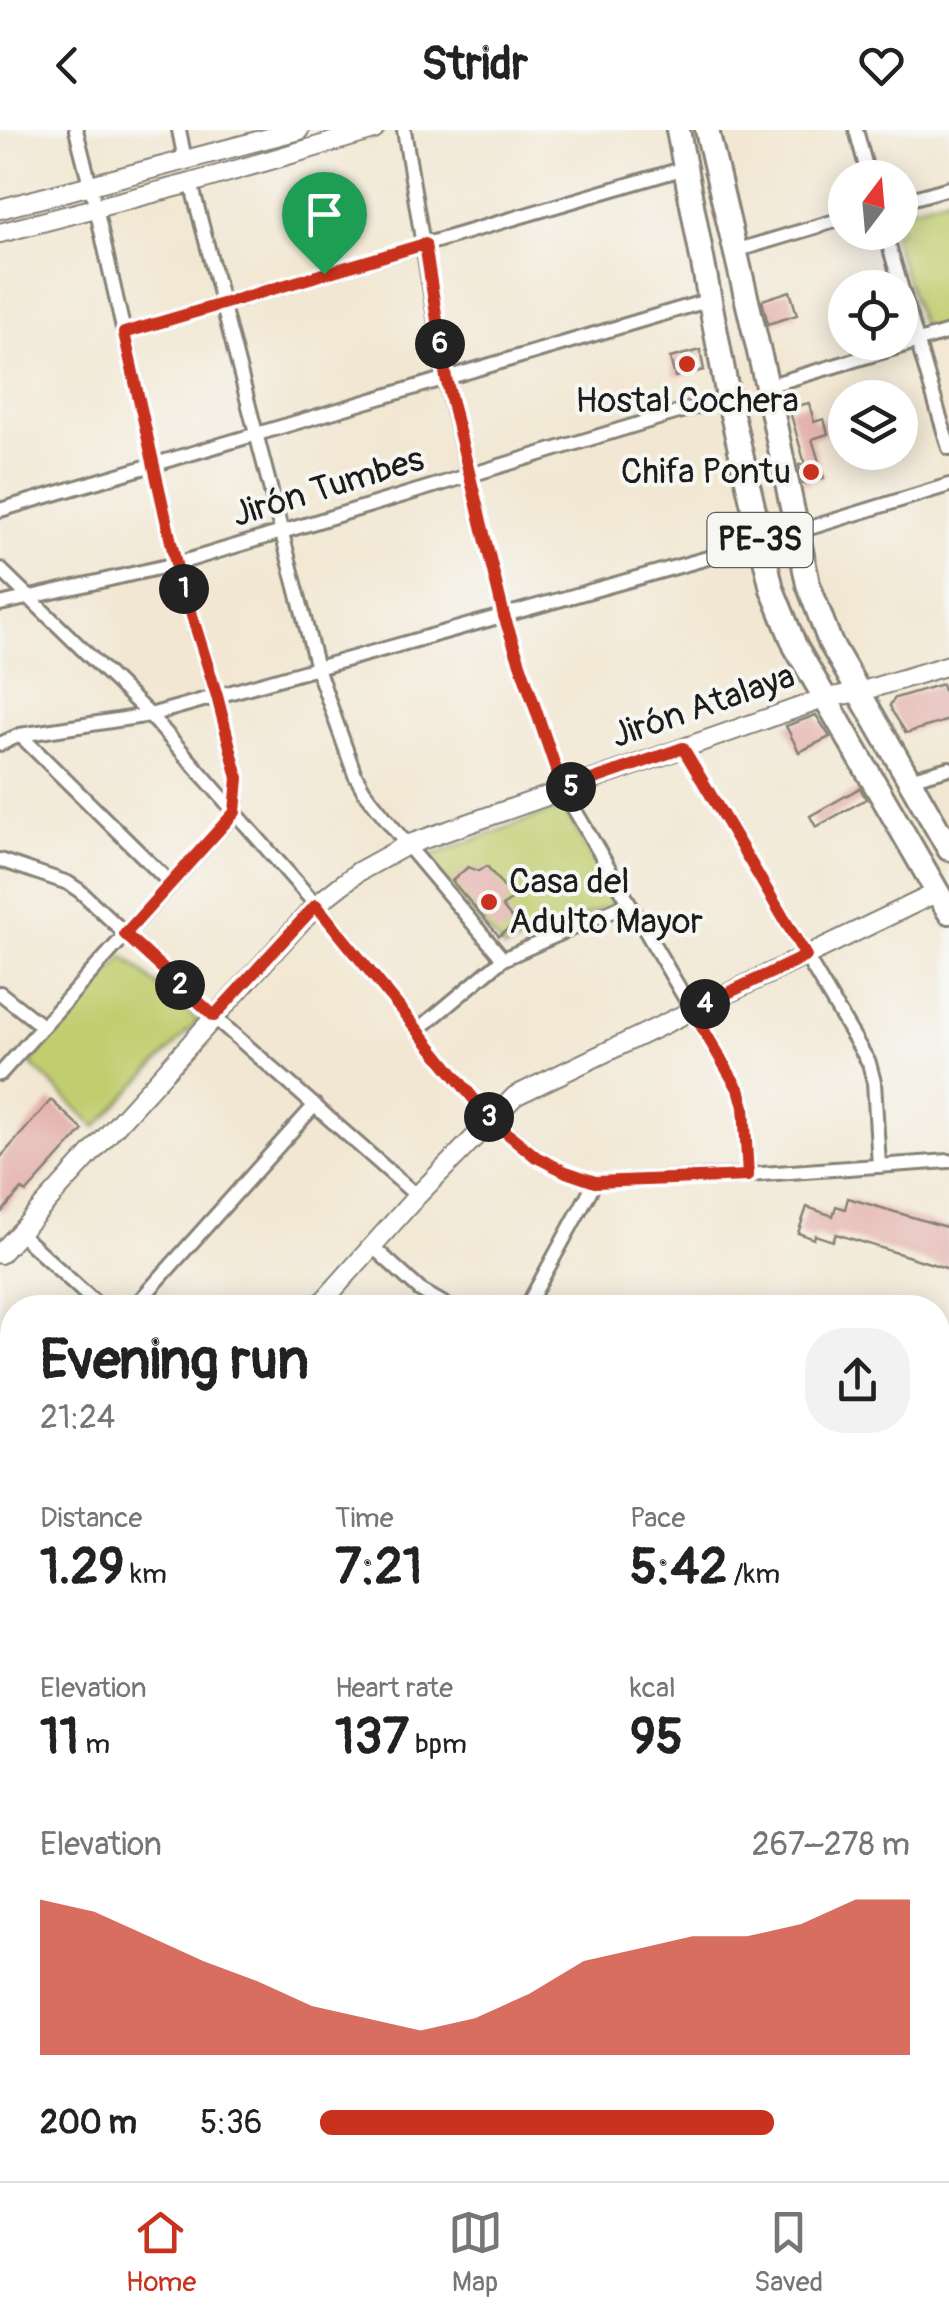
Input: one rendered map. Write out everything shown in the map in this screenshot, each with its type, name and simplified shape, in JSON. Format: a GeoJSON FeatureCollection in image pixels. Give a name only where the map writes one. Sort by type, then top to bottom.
{"type":"FeatureCollection","features":[{"type":"Feature","properties":{"kind":"highway","name":"PE-3S"},"geometry":{"type":"LineString","coordinates":[[678,130],[728,397],[772,590],[795,646],[944,902]]}},
{"type":"Feature","properties":{"kind":"highway","name":"PE-3S"},"geometry":{"type":"LineString","coordinates":[[706,130],[768,386],[808,584],[830,642],[949,848]]}},
{"type":"Feature","properties":{"kind":"street"},"geometry":{"type":"LineString","coordinates":[[0,1074],[235,812],[238,778],[176,564],[76,130]]}},
{"type":"Feature","properties":{"kind":"street"},"geometry":{"type":"LineString","coordinates":[[180,130],[185,160]]}},
{"type":"Feature","properties":{"kind":"street"},"geometry":{"type":"LineString","coordinates":[[0,209],[300,130]]}},
{"type":"Feature","properties":{"kind":"street"},"geometry":{"type":"LineString","coordinates":[[0,234],[374,130]]}},
{"type":"Feature","properties":{"kind":"street"},"geometry":{"type":"LineString","coordinates":[[404,130],[446,378],[504,616],[563,790],[740,1092],[748,1176]]}},
{"type":"Feature","properties":{"kind":"street"},"geometry":{"type":"LineString","coordinates":[[856,130],[865,160]]}},
{"type":"Feature","properties":{"kind":"street"},"geometry":{"type":"LineString","coordinates":[[124,333],[685,168]]}},
{"type":"Feature","properties":{"kind":"street"},"geometry":{"type":"LineString","coordinates":[[191,183],[318,668],[356,775],[364,791],[502,959]]}},
{"type":"Feature","properties":{"kind":"street"},"geometry":{"type":"LineString","coordinates":[[918,197],[949,188]]}},
{"type":"Feature","properties":{"kind":"street"},"geometry":{"type":"LineString","coordinates":[[735,251],[828,223]]}},
{"type":"Feature","properties":{"kind":"street"},"geometry":{"type":"LineString","coordinates":[[0,510],[710,300]]}},
{"type":"Feature","properties":{"kind":"street"},"geometry":{"type":"LineString","coordinates":[[918,342],[949,332]]}},
{"type":"Feature","properties":{"kind":"street"},"geometry":{"type":"LineString","coordinates":[[918,345],[949,448]]}},
{"type":"Feature","properties":{"kind":"street"},"geometry":{"type":"LineString","coordinates":[[768,386],[856,360]]}},
{"type":"Feature","properties":{"kind":"street","name":"Jirón Tumbes"},"geometry":{"type":"LineString","coordinates":[[0,604],[176,564],[728,397]]}},
{"type":"Feature","properties":{"kind":"street"},"geometry":{"type":"LineString","coordinates":[[0,744],[20,735],[150,716],[761,543],[949,484]]}},
{"type":"Feature","properties":{"kind":"street"},"geometry":{"type":"LineString","coordinates":[[0,569],[150,716],[316,905],[490,1119],[536,1157],[595,1182],[748,1176],[949,1161]]}},
{"type":"Feature","properties":{"kind":"street","name":"Jirón Atalaya"},"geometry":{"type":"LineString","coordinates":[[0,1254],[316,905],[358,872],[408,845],[563,790],[826,698],[949,665]]}},
{"type":"Feature","properties":{"kind":"street"},"geometry":{"type":"LineString","coordinates":[[20,735],[170,884]]}},
{"type":"Feature","properties":{"kind":"street"},"geometry":{"type":"LineString","coordinates":[[683,748],[868,1064],[874,1082],[879,1166]]}},
{"type":"Feature","properties":{"kind":"street"},"geometry":{"type":"LineString","coordinates":[[909,780],[949,768]]}},
{"type":"Feature","properties":{"kind":"street"},"geometry":{"type":"LineString","coordinates":[[0,860],[68,883],[80,891],[417,1196]]}},
{"type":"Feature","properties":{"kind":"street"},"geometry":{"type":"LineString","coordinates":[[329,1295],[417,1196],[515,1096],[806,956],[944,902]]}},
{"type":"Feature","properties":{"kind":"street"},"geometry":{"type":"LineString","coordinates":[[418,1030],[502,959],[630,903]]}},
{"type":"Feature","properties":{"kind":"street"},"geometry":{"type":"LineString","coordinates":[[0,993],[42,1026]]}},
{"type":"Feature","properties":{"kind":"street"},"geometry":{"type":"LineString","coordinates":[[146,1295],[315,1105]]}},
{"type":"Feature","properties":{"kind":"street"},"geometry":{"type":"LineString","coordinates":[[533,1295],[595,1182]]}},
{"type":"Feature","properties":{"kind":"street"},"geometry":{"type":"LineString","coordinates":[[19,1233],[87,1295]]}},
{"type":"Feature","properties":{"kind":"street"},"geometry":{"type":"LineString","coordinates":[[372,1246],[429,1295]]}},
{"type":"Feature","properties":{"kind":"green space"},"geometry":{"type":"Polygon","coordinates":[[[949,197],[949,323],[923,330],[918,315],[918,270],[903,270],[897,250],[918,250],[918,206],[949,197]]]}},
{"type":"Feature","properties":{"kind":"green space"},"geometry":{"type":"Polygon","coordinates":[[[563,807],[617,903],[504,949],[425,858],[563,807]]]}},
{"type":"Feature","properties":{"kind":"green space"},"geometry":{"type":"Polygon","coordinates":[[[124,956],[198,1021],[96,1127],[30,1063],[124,956]]]}},
{"type":"Feature","properties":{"kind":"building"},"geometry":{"type":"Polygon","coordinates":[[[790,291],[797,315],[768,324],[762,300],[790,291]]]}},
{"type":"Feature","properties":{"kind":"building","name":"Hostal Cochera"},"geometry":{"type":"Polygon","coordinates":[[[700,350],[704,370],[675,377],[670,358],[700,350]]]}},
{"type":"Feature","properties":{"kind":"building"},"geometry":{"type":"Polygon","coordinates":[[[809,403],[814,422],[824,419],[828,434],[812,439],[824,478],[803,484],[799,465],[805,464],[789,408],[809,403]]]}},
{"type":"Feature","properties":{"kind":"building"},"geometry":{"type":"Polygon","coordinates":[[[942,684],[949,720],[906,733],[890,705],[895,698],[942,684]]]}},
{"type":"Feature","properties":{"kind":"building"},"geometry":{"type":"Polygon","coordinates":[[[816,715],[830,737],[799,752],[786,726],[816,715]]]}},
{"type":"Feature","properties":{"kind":"building"},"geometry":{"type":"Polygon","coordinates":[[[860,788],[866,799],[816,827],[810,816],[860,788]]]}},
{"type":"Feature","properties":{"kind":"building","name":"Casa del Adulto Mayor"},"geometry":{"type":"Polygon","coordinates":[[[487,866],[513,899],[502,906],[515,923],[499,936],[452,881],[468,867],[478,871],[487,866]]]}},
{"type":"Feature","properties":{"kind":"building"},"geometry":{"type":"Polygon","coordinates":[[[51,1100],[83,1130],[26,1193],[22,1189],[0,1214],[0,1158],[51,1100]]]}},
{"type":"Feature","properties":{"kind":"building"},"geometry":{"type":"Polygon","coordinates":[[[848,1198],[949,1228],[949,1269],[836,1234],[833,1241],[798,1233],[807,1207],[833,1216],[836,1206],[845,1209],[848,1198]]]}},
{"type":"Feature","properties":{"kind":"place","name":"Hostal Cochera"},"geometry":{"type":"Point","coordinates":[687,364]}},
{"type":"Feature","properties":{"kind":"place","name":"Chifa Pontu"},"geometry":{"type":"Point","coordinates":[811,472]}},
{"type":"Feature","properties":{"kind":"place","name":"Casa del Adulto Mayor"},"geometry":{"type":"Point","coordinates":[489,902]}},
{"type":"Feature","properties":{"kind":"route"},"geometry":{"type":"LineString","coordinates":[[425,244],[446,378],[504,616],[563,790],[683,748],[806,956],[692,1010],[740,1092],[748,1176],[595,1182],[536,1157],[490,1119],[316,905],[214,1016],[125,934],[235,812],[238,778],[176,564],[124,333],[324,274],[425,244]]}}]}
